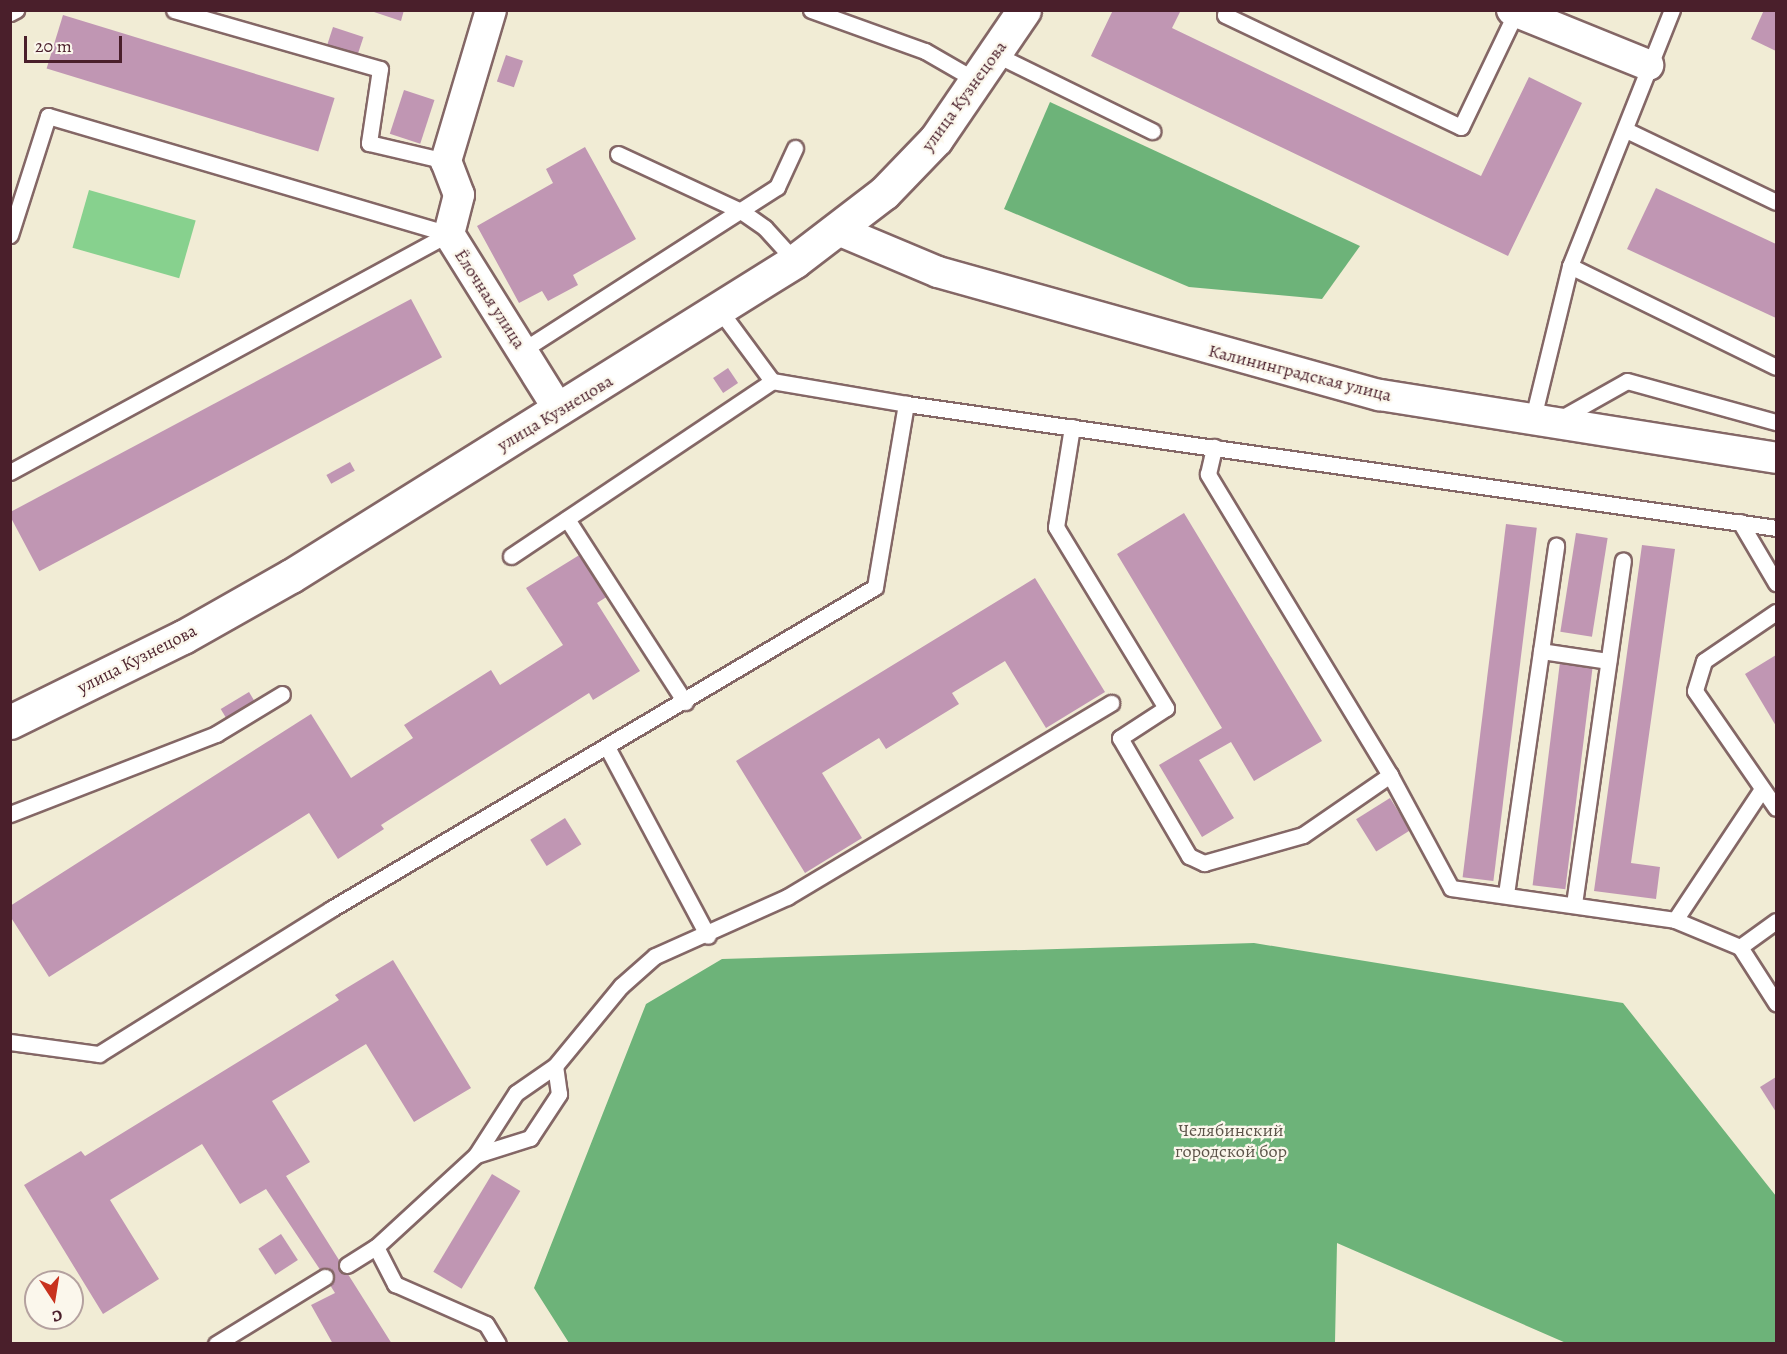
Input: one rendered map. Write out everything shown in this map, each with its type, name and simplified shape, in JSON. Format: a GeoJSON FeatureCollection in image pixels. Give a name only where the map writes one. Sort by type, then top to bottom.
{"type":"FeatureCollection","features":[{"type":"Feature","properties":{"kind":"street"},"geometry":{"type":"LineString","coordinates":[[446,161],[491,10]]}},
{"type":"Feature","properties":{"kind":"street","name":"улица Кузнецова"},"geometry":{"type":"LineString","coordinates":[[10,722],[183,637],[721,312],[838,231],[936,139],[979,82],[1024,10]]}},
{"type":"Feature","properties":{"kind":"street"},"geometry":{"type":"LineString","coordinates":[[1514,11],[1648,65]]}},
{"type":"Feature","properties":{"kind":"street","name":"Ёлочная улица"},"geometry":{"type":"LineString","coordinates":[[446,161],[459,195],[449,234],[559,410]]}},
{"type":"Feature","properties":{"kind":"street","name":"Калининградская улица"},"geometry":{"type":"LineString","coordinates":[[838,231],[938,272],[1254,363],[1380,394],[1540,424],[1776,458]]}},
{"type":"Feature","properties":{"kind":"lane"},"geometry":{"type":"LineString","coordinates":[[10,13],[16,10]]}},
{"type":"Feature","properties":{"kind":"lane"},"geometry":{"type":"LineString","coordinates":[[174,10],[380,69],[369,143],[446,161]]}},
{"type":"Feature","properties":{"kind":"lane"},"geometry":{"type":"LineString","coordinates":[[811,10],[925,51],[979,82]]}},
{"type":"Feature","properties":{"kind":"lane"},"geometry":{"type":"LineString","coordinates":[[1227,10],[1225,15],[1461,127],[1514,11]]}},
{"type":"Feature","properties":{"kind":"lane"},"geometry":{"type":"LineString","coordinates":[[1540,424],[1570,266],[1626,130],[1648,65],[1672,10]]}},
{"type":"Feature","properties":{"kind":"lane"},"geometry":{"type":"LineString","coordinates":[[997,55],[1152,131]]}},
{"type":"Feature","properties":{"kind":"lane"},"geometry":{"type":"LineString","coordinates":[[10,235],[48,116],[449,234]]}},
{"type":"Feature","properties":{"kind":"lane"},"geometry":{"type":"LineString","coordinates":[[1626,130],[1776,202]]}},
{"type":"Feature","properties":{"kind":"lane"},"geometry":{"type":"LineString","coordinates":[[523,350],[777,187],[795,148]]}},
{"type":"Feature","properties":{"kind":"lane"},"geometry":{"type":"LineString","coordinates":[[618,154],[741,211],[765,228],[795,261]]}},
{"type":"Feature","properties":{"kind":"lane"},"geometry":{"type":"LineString","coordinates":[[10,472],[449,234]]}},
{"type":"Feature","properties":{"kind":"lane"},"geometry":{"type":"LineString","coordinates":[[1570,266],[1776,367]]}},
{"type":"Feature","properties":{"kind":"lane"},"geometry":{"type":"LineString","coordinates":[[721,312],[772,381]]}},
{"type":"Feature","properties":{"kind":"lane"},"geometry":{"type":"LineString","coordinates":[[511,556],[772,381],[906,404],[1776,528]]}},
{"type":"Feature","properties":{"kind":"lane"},"geometry":{"type":"LineString","coordinates":[[1540,424],[1627,381],[1776,422]]}},
{"type":"Feature","properties":{"kind":"lane"},"geometry":{"type":"LineString","coordinates":[[10,1042],[99,1054],[875,587],[906,404]]}},
{"type":"Feature","properties":{"kind":"lane"},"geometry":{"type":"LineString","coordinates":[[1072,427],[1056,527],[1166,708],[1120,738],[1189,856],[1204,863],[1303,835],[1390,775]]}},
{"type":"Feature","properties":{"kind":"lane"},"geometry":{"type":"LineString","coordinates":[[1214,447],[1208,474],[1390,775],[1451,888],[1506,894],[1675,920],[1740,947],[1776,1003]]}},
{"type":"Feature","properties":{"kind":"lane"},"geometry":{"type":"LineString","coordinates":[[567,519],[684,702]]}},
{"type":"Feature","properties":{"kind":"lane"},"geometry":{"type":"LineString","coordinates":[[1740,522],[1776,583]]}},
{"type":"Feature","properties":{"kind":"lane"},"geometry":{"type":"LineString","coordinates":[[1506,894],[1556,546]]}},
{"type":"Feature","properties":{"kind":"lane"},"geometry":{"type":"LineString","coordinates":[[1574,904],[1623,560]]}},
{"type":"Feature","properties":{"kind":"lane"},"geometry":{"type":"LineString","coordinates":[[1776,612],[1704,661],[1695,691],[1776,808]]}},
{"type":"Feature","properties":{"kind":"lane"},"geometry":{"type":"LineString","coordinates":[[1541,651],[1608,661]]}},
{"type":"Feature","properties":{"kind":"lane"},"geometry":{"type":"LineString","coordinates":[[10,814],[216,734],[282,694]]}},
{"type":"Feature","properties":{"kind":"lane"},"geometry":{"type":"LineString","coordinates":[[347,1265],[376,1247],[476,1155],[516,1093],[555,1066],[621,986],[655,956],[708,936],[787,897],[1111,703]]}},
{"type":"Feature","properties":{"kind":"lane"},"geometry":{"type":"LineString","coordinates":[[607,747],[708,936]]}},
{"type":"Feature","properties":{"kind":"lane"},"geometry":{"type":"LineString","coordinates":[[1675,920],[1762,789]]}},
{"type":"Feature","properties":{"kind":"lane"},"geometry":{"type":"LineString","coordinates":[[1740,947],[1776,921]]}},
{"type":"Feature","properties":{"kind":"lane"},"geometry":{"type":"LineString","coordinates":[[476,1155],[530,1138],[559,1094],[555,1066]]}},
{"type":"Feature","properties":{"kind":"lane"},"geometry":{"type":"LineString","coordinates":[[376,1247],[395,1284],[486,1324],[498,1344]]}},
{"type":"Feature","properties":{"kind":"lane"},"geometry":{"type":"LineString","coordinates":[[216,1344],[326,1277]]}},
{"type":"Feature","properties":{"kind":"green space"},"geometry":{"type":"Polygon","coordinates":[[[1050,102],[1360,246],[1322,299],[1189,287],[1004,209],[1050,102]]]}},
{"type":"Feature","properties":{"kind":"green space"},"geometry":{"type":"Polygon","coordinates":[[[89,190],[196,221],[179,278],[72,248],[89,190]]]}},
{"type":"Feature","properties":{"kind":"green space","name":"Челябинский городской бор"},"geometry":{"type":"Polygon","coordinates":[[[1254,943],[1623,1003],[1776,1196],[1776,1343],[1566,1343],[1337,1243],[1335,1343],[569,1343],[534,1288],[646,1004],[722,959],[1254,943]]]}},
{"type":"Feature","properties":{"kind":"building"},"geometry":{"type":"Polygon","coordinates":[[[368,10],[404,10],[401,21],[368,10]]]}},
{"type":"Feature","properties":{"kind":"building"},"geometry":{"type":"Polygon","coordinates":[[[1113,10],[1181,10],[1172,28],[1481,176],[1529,77],[1582,103],[1508,256],[1091,56],[1113,10]]]}},
{"type":"Feature","properties":{"kind":"building"},"geometry":{"type":"Polygon","coordinates":[[[1764,10],[1776,10],[1776,51],[1751,39],[1764,10]]]}},
{"type":"Feature","properties":{"kind":"building"},"geometry":{"type":"Polygon","coordinates":[[[63,15],[335,98],[318,152],[47,69],[63,15]]]}},
{"type":"Feature","properties":{"kind":"building"},"geometry":{"type":"Polygon","coordinates":[[[333,27],[363,37],[357,58],[326,48],[333,27]]]}},
{"type":"Feature","properties":{"kind":"building"},"geometry":{"type":"Polygon","coordinates":[[[506,55],[523,61],[514,87],[497,81],[506,55]]]}},
{"type":"Feature","properties":{"kind":"building"},"geometry":{"type":"Polygon","coordinates":[[[404,90],[434,100],[420,144],[390,134],[404,90]]]}},
{"type":"Feature","properties":{"kind":"building"},"geometry":{"type":"Polygon","coordinates":[[[585,147],[636,239],[573,275],[578,285],[548,301],[542,291],[519,303],[477,226],[553,183],[546,169],[585,147]]]}},
{"type":"Feature","properties":{"kind":"building"},"geometry":{"type":"Polygon","coordinates":[[[1656,188],[1776,244],[1776,318],[1627,249],[1656,188]]]}},
{"type":"Feature","properties":{"kind":"building"},"geometry":{"type":"Polygon","coordinates":[[[411,299],[442,357],[39,571],[10,512],[411,299]]]}},
{"type":"Feature","properties":{"kind":"building"},"geometry":{"type":"Polygon","coordinates":[[[728,368],[738,383],[723,393],[713,378],[728,368]]]}},
{"type":"Feature","properties":{"kind":"building"},"geometry":{"type":"Polygon","coordinates":[[[350,462],[355,471],[331,484],[326,475],[350,462]]]}},
{"type":"Feature","properties":{"kind":"building"},"geometry":{"type":"Polygon","coordinates":[[[1184,513],[1322,741],[1254,781],[1231,742],[1199,760],[1234,818],[1202,837],[1159,765],[1222,728],[1117,554],[1184,513]]]}},
{"type":"Feature","properties":{"kind":"building"},"geometry":{"type":"Polygon","coordinates":[[[1506,524],[1537,528],[1493,881],[1463,877],[1506,524]]]}},
{"type":"Feature","properties":{"kind":"building"},"geometry":{"type":"Polygon","coordinates":[[[1576,533],[1608,538],[1592,637],[1560,632],[1576,533]]]}},
{"type":"Feature","properties":{"kind":"building"},"geometry":{"type":"Polygon","coordinates":[[[1642,545],[1675,549],[1631,863],[1660,867],[1656,899],[1594,891],[1642,545]]]}},
{"type":"Feature","properties":{"kind":"building"},"geometry":{"type":"Polygon","coordinates":[[[581,554],[608,596],[597,603],[640,671],[593,700],[589,693],[381,825],[384,829],[338,859],[309,813],[49,977],[10,916],[10,906],[311,714],[351,778],[413,738],[404,725],[491,670],[500,685],[563,645],[526,588],[581,554]]]}},
{"type":"Feature","properties":{"kind":"building"},"geometry":{"type":"Polygon","coordinates":[[[1035,578],[1105,692],[1046,728],[1005,661],[952,693],[959,704],[886,749],[879,738],[822,773],[862,838],[805,873],[736,761],[1035,578]]]}},
{"type":"Feature","properties":{"kind":"building"},"geometry":{"type":"Polygon","coordinates":[[[1776,655],[1776,726],[1745,674],[1776,655]]]}},
{"type":"Feature","properties":{"kind":"building"},"geometry":{"type":"Polygon","coordinates":[[[1560,662],[1593,666],[1565,889],[1533,885],[1560,662]]]}},
{"type":"Feature","properties":{"kind":"building"},"geometry":{"type":"Polygon","coordinates":[[[249,692],[255,702],[227,719],[221,709],[249,692]]]}},
{"type":"Feature","properties":{"kind":"building"},"geometry":{"type":"Polygon","coordinates":[[[1390,798],[1410,830],[1376,851],[1356,819],[1390,798]]]}},
{"type":"Feature","properties":{"kind":"building"},"geometry":{"type":"Polygon","coordinates":[[[565,818],[581,844],[547,866],[530,840],[565,818]]]}},
{"type":"Feature","properties":{"kind":"building"},"geometry":{"type":"Polygon","coordinates":[[[393,960],[471,1088],[414,1122],[366,1044],[272,1101],[310,1162],[286,1176],[392,1344],[333,1344],[311,1305],[335,1293],[325,1277],[266,1189],[240,1204],[202,1144],[110,1200],[159,1279],[103,1314],[84,1283],[84,1270],[76,1270],[24,1185],[81,1151],[85,1156],[339,1000],[335,995],[393,960]]]}},
{"type":"Feature","properties":{"kind":"building"},"geometry":{"type":"Polygon","coordinates":[[[1776,1077],[1776,1112],[1760,1087],[1776,1077]]]}},
{"type":"Feature","properties":{"kind":"building"},"geometry":{"type":"Polygon","coordinates":[[[492,1174],[520,1191],[462,1289],[433,1272],[492,1174]]]}},
{"type":"Feature","properties":{"kind":"building"},"geometry":{"type":"Polygon","coordinates":[[[281,1234],[298,1260],[275,1275],[258,1249],[281,1234]]]}}]}
